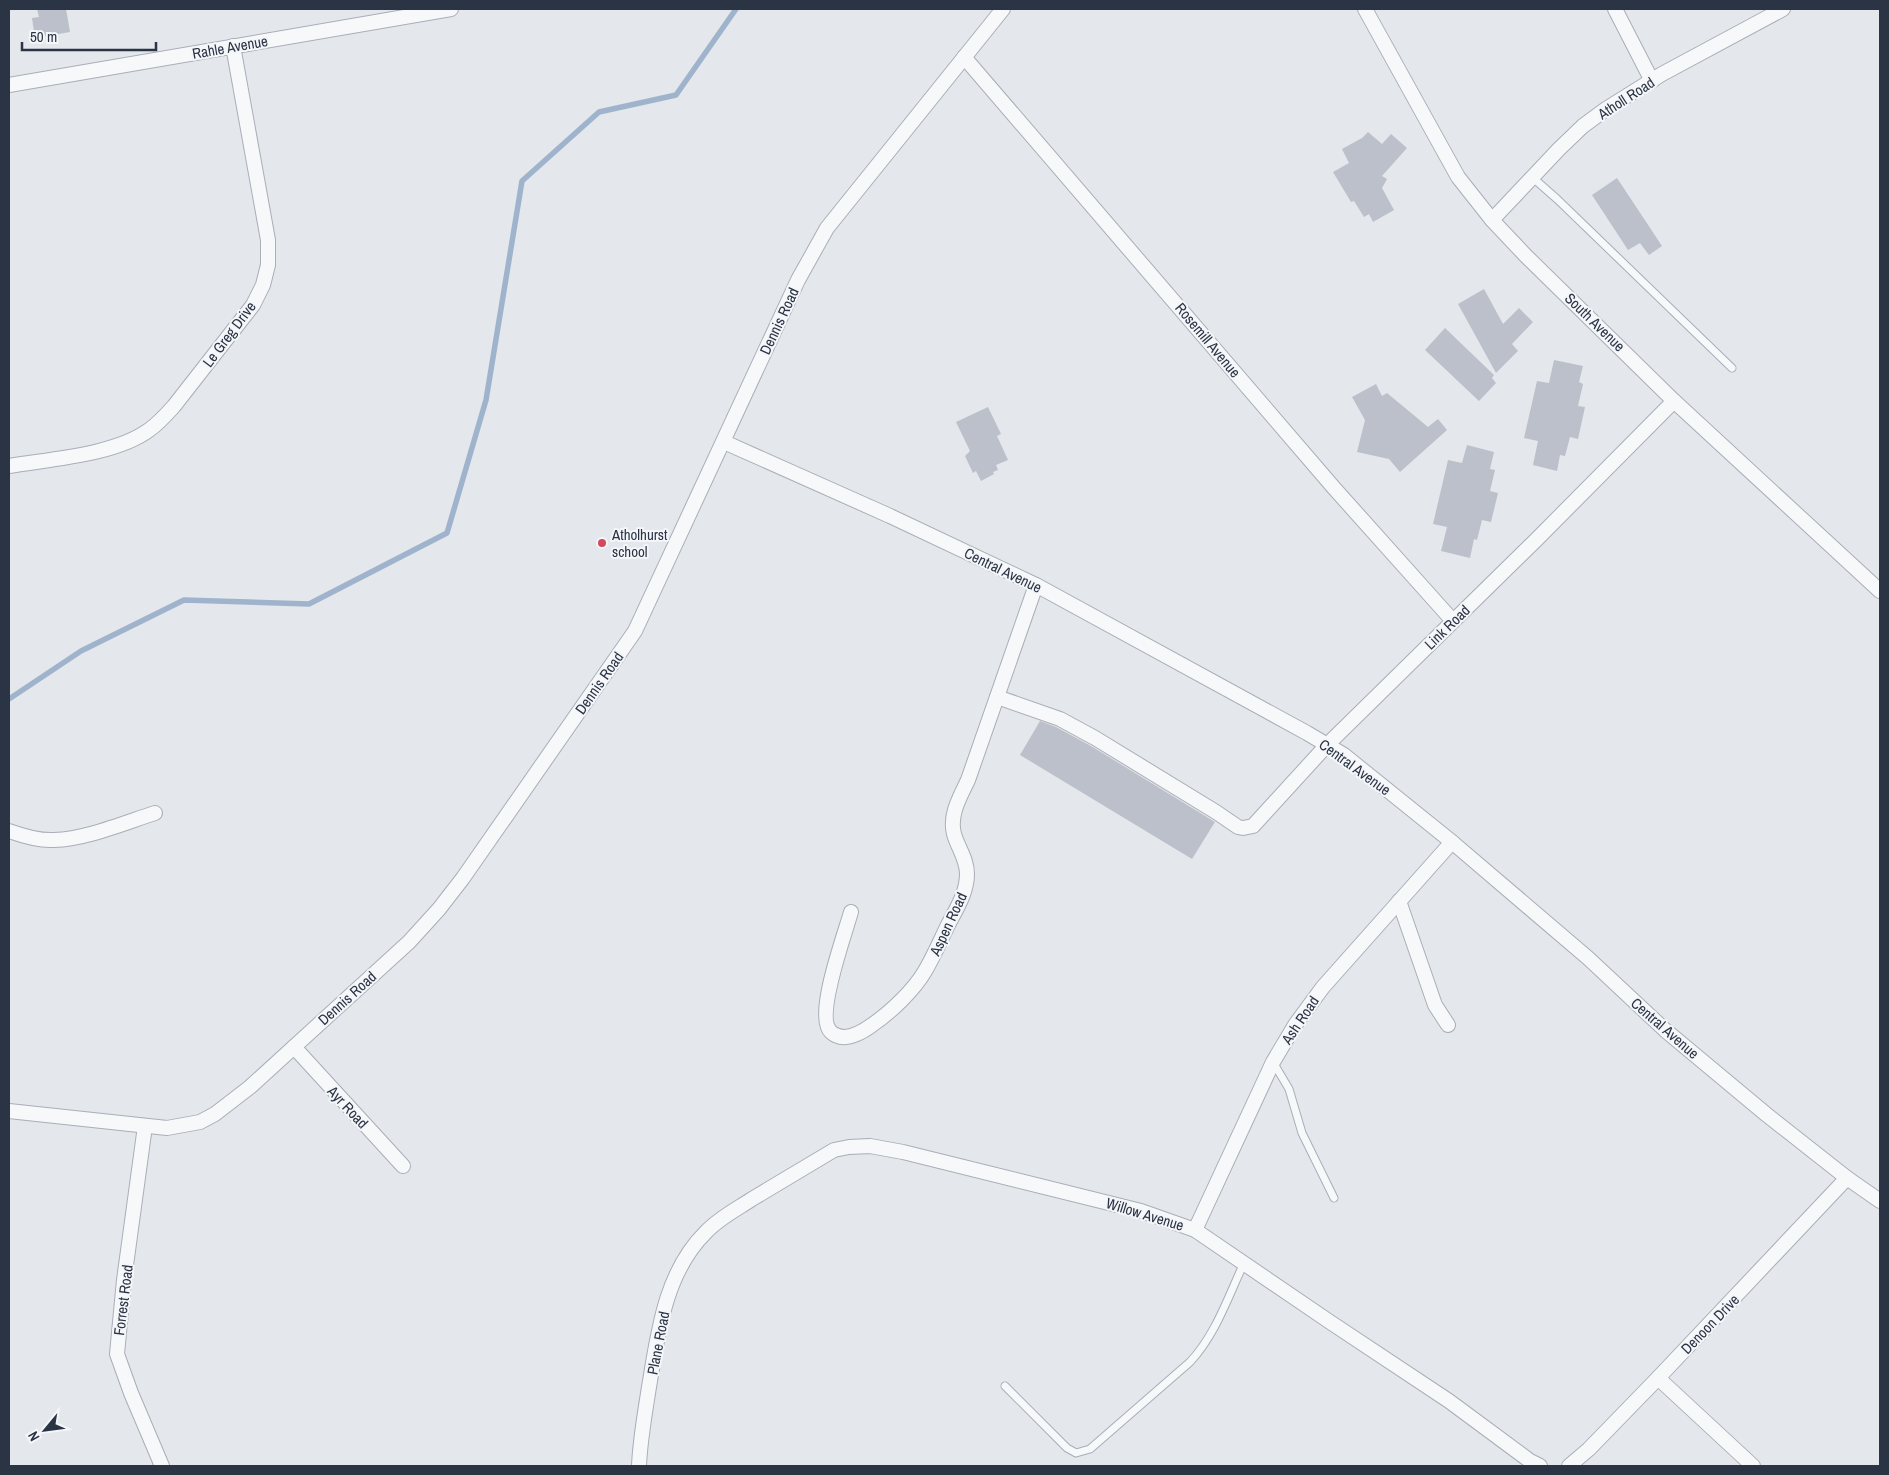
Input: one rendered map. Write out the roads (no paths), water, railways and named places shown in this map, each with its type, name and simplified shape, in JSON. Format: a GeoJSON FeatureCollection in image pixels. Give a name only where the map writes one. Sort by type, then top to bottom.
{"type":"FeatureCollection","features":[{"type":"Feature","properties":{"kind":"street","name":"Rahle Avenue"},"geometry":{"type":"LineString","coordinates":[[9,85],[451,9]]}},
{"type":"Feature","properties":{"kind":"street","name":"Dennis Road"},"geometry":{"type":"LineString","coordinates":[[9,1111],[167,1128],[200,1122],[215,1114],[250,1087],[409,942],[439,909],[463,878],[634,632],[798,280],[818,242],[1003,9]]}},
{"type":"Feature","properties":{"kind":"street","name":"South Avenue"},"geometry":{"type":"LineString","coordinates":[[1365,9],[1458,177],[1492,220],[1526,256],[1674,401],[1880,591]]}},
{"type":"Feature","properties":{"kind":"street"},"geometry":{"type":"LineString","coordinates":[[1615,9],[1652,81]]}},
{"type":"Feature","properties":{"kind":"street","name":"Atholl Road"},"geometry":{"type":"LineString","coordinates":[[1492,220],[1583,126],[1606,109],[1652,81],[1784,9]]}},
{"type":"Feature","properties":{"kind":"street","name":"Le Greg Drive"},"geometry":{"type":"LineString","coordinates":[[9,466],[84,454],[108,448],[126,443],[148,431],[174,406],[253,305],[268,265],[268,240],[233,46]]}},
{"type":"Feature","properties":{"kind":"street","name":"Rosemill Avenue"},"geometry":{"type":"LineString","coordinates":[[964,57],[1310,460],[1453,621]]}},
{"type":"Feature","properties":{"kind":"street","name":"Link Road"},"geometry":{"type":"LineString","coordinates":[[997,698],[1060,719],[1095,738],[1238,827],[1253,826],[1327,745],[1536,540],[1674,401]]}},
{"type":"Feature","properties":{"kind":"street","name":"Central Avenue"},"geometry":{"type":"LineString","coordinates":[[724,442],[890,516],[1036,585],[1344,755],[1452,842],[1588,958],[1665,1030],[1766,1115],[1847,1178],[1880,1201]]}},
{"type":"Feature","properties":{"kind":"street","name":"Aspen Road"},"geometry":{"type":"LineString","coordinates":[[851,912],[826,998],[825,1020],[828,1029],[834,1035],[843,1038],[872,1026],[895,1006],[925,972],[961,900],[966,886],[966,868],[954,834],[953,816],[968,780],[1036,585]]}},
{"type":"Feature","properties":{"kind":"street"},"geometry":{"type":"LineString","coordinates":[[9,831],[24,837],[54,840],[81,836],[155,813]]}},
{"type":"Feature","properties":{"kind":"street","name":"Ash Road"},"geometry":{"type":"LineString","coordinates":[[1195,1230],[1273,1062],[1295,1025],[1323,987],[1452,842]]}},
{"type":"Feature","properties":{"kind":"street"},"geometry":{"type":"LineString","coordinates":[[1399,901],[1435,1005],[1448,1025]]}},
{"type":"Feature","properties":{"kind":"street","name":"Ayr Road"},"geometry":{"type":"LineString","coordinates":[[294,1047],[403,1166]]}},
{"type":"Feature","properties":{"kind":"street","name":"Forrest Road"},"geometry":{"type":"LineString","coordinates":[[145,1126],[124,1280],[117,1354],[130,1393],[162,1466]]}},
{"type":"Feature","properties":{"kind":"street","name":"Willow Avenue"},"geometry":{"type":"LineString","coordinates":[[706,1231],[728,1214],[834,1150],[870,1146],[903,1152],[1141,1211],[1195,1230],[1449,1401],[1530,1461],[1540,1466]]}},
{"type":"Feature","properties":{"kind":"street","name":"Denoon Drive"},"geometry":{"type":"LineString","coordinates":[[1569,1466],[1590,1449],[1847,1178]]}},
{"type":"Feature","properties":{"kind":"street","name":"Plane Road"},"geometry":{"type":"LineString","coordinates":[[639,1466],[644,1416],[663,1311],[671,1286],[682,1264],[693,1246],[706,1231]]}},
{"type":"Feature","properties":{"kind":"street"},"geometry":{"type":"LineString","coordinates":[[1658,1378],[1753,1466]]}},
{"type":"Feature","properties":{"kind":"lane"},"geometry":{"type":"LineString","coordinates":[[1532,177],[1557,198],[1732,368]]}},
{"type":"Feature","properties":{"kind":"lane"},"geometry":{"type":"LineString","coordinates":[[1273,1062],[1289,1089],[1302,1133],[1334,1198]]}},
{"type":"Feature","properties":{"kind":"lane"},"geometry":{"type":"LineString","coordinates":[[1005,1386],[1067,1448],[1076,1453],[1090,1449],[1203,1349],[1244,1263]]}},
{"type":"Feature","properties":{"kind":"waterway"},"geometry":{"type":"LineString","coordinates":[[9,699],[81,651],[184,600],[309,604],[447,533],[486,400],[522,181],[599,112],[676,95],[736,9]]}},
{"type":"Feature","properties":{"kind":"place","name":"Atholhurst school"},"geometry":{"type":"Point","coordinates":[602,543]}}]}
